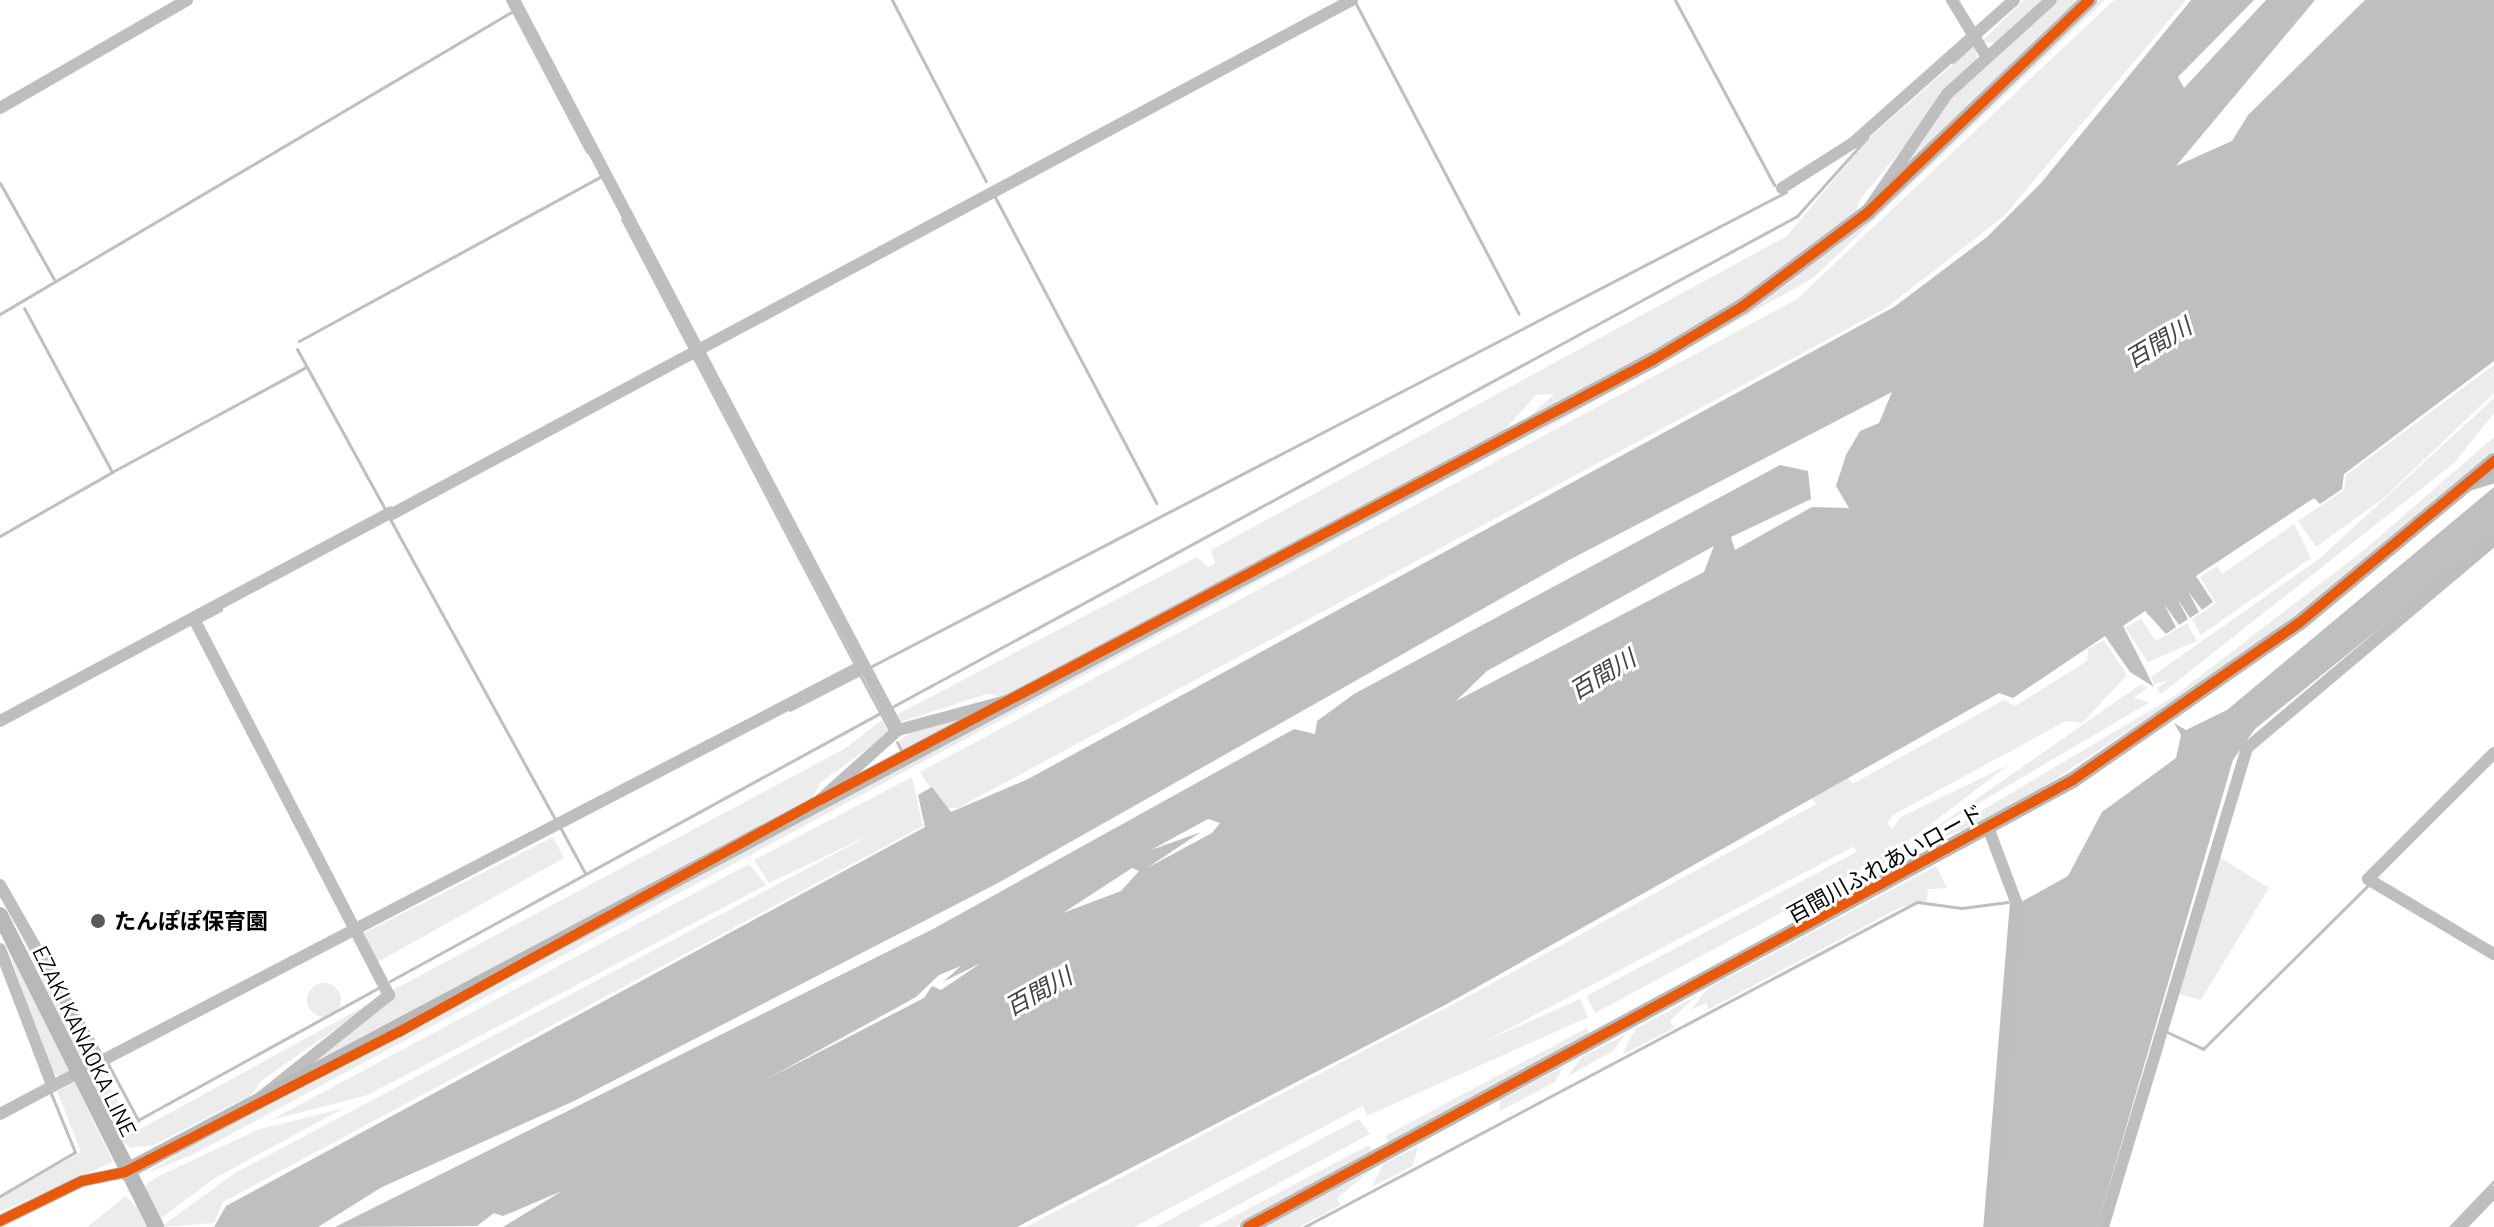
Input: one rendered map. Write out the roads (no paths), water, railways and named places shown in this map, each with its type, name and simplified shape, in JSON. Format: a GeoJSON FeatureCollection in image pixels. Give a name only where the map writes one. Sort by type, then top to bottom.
{"type":"FeatureCollection","features":[{"type":"Feature","properties":{"kind":"street"},"geometry":{"type":"LineString","coordinates":[[0,108],[187,0]]}},
{"type":"Feature","properties":{"kind":"street"},"geometry":{"type":"LineString","coordinates":[[514,0],[694,352],[861,669],[898,730]]}},
{"type":"Feature","properties":{"kind":"street"},"geometry":{"type":"LineString","coordinates":[[0,721],[1352,0]]}},
{"type":"Feature","properties":{"kind":"street"},"geometry":{"type":"LineString","coordinates":[[1952,0],[1986,56]]}},
{"type":"Feature","properties":{"kind":"street"},"geometry":{"type":"LineString","coordinates":[[1782,188],[1853,143],[1976,37],[2014,0]]}},
{"type":"Feature","properties":{"kind":"street"},"geometry":{"type":"LineString","coordinates":[[1867,213],[1947,94],[2051,0]]}},
{"type":"Feature","properties":{"kind":"street"},"geometry":{"type":"LineString","coordinates":[[0,1221],[82,1181],[125,1172],[256,1101],[426,1017],[820,800],[1653,360],[1765,291],[1867,213],[2089,0]]}},
{"type":"Feature","properties":{"kind":"street","name":"百間川ふれあいロード"},"geometry":{"type":"LineString","coordinates":[[1248,1227],[1989,830],[2222,680],[2494,461]]}},
{"type":"Feature","properties":{"kind":"street"},"geometry":{"type":"LineString","coordinates":[[2465,486],[2494,477]]}},
{"type":"Feature","properties":{"kind":"street"},"geometry":{"type":"LineString","coordinates":[[2103,1227],[2247,748],[2494,540]]}},
{"type":"Feature","properties":{"kind":"street"},"geometry":{"type":"LineString","coordinates":[[194,619],[357,932],[387,1000],[256,1101]]}},
{"type":"Feature","properties":{"kind":"street"},"geometry":{"type":"LineString","coordinates":[[84,1070],[357,932],[861,669]]}},
{"type":"Feature","properties":{"kind":"street"},"geometry":{"type":"LineString","coordinates":[[820,800],[898,730],[1006,701]]}},
{"type":"Feature","properties":{"kind":"street"},"geometry":{"type":"LineString","coordinates":[[2494,753],[2372,882],[2494,954]]}},
{"type":"Feature","properties":{"kind":"street"},"geometry":{"type":"LineString","coordinates":[[1989,830],[2016,902],[1989,1227]]}},
{"type":"Feature","properties":{"kind":"street"},"geometry":{"type":"LineString","coordinates":[[0,885],[100,1061]]}},
{"type":"Feature","properties":{"kind":"street","name":"EZAKI KANAOKA LINE"},"geometry":{"type":"LineString","coordinates":[[0,915],[125,1172],[156,1227]]}},
{"type":"Feature","properties":{"kind":"street"},"geometry":{"type":"LineString","coordinates":[[0,949],[52,1085]]}},
{"type":"Feature","properties":{"kind":"street"},"geometry":{"type":"LineString","coordinates":[[0,1114],[70,1077]]}},
{"type":"Feature","properties":{"kind":"street"},"geometry":{"type":"LineString","coordinates":[[2460,1227],[2494,1192]]}},
{"type":"Feature","properties":{"kind":"water","name":"百間川"},"geometry":{"type":"Polygon","coordinates":[[[2191,0],[2254,0],[2178,77],[2184,88],[2266,0],[2315,0],[2176,166],[2232,141],[2248,115],[2365,0],[2494,0],[2494,361],[2344,474],[2342,489],[2320,504],[2314,498],[2196,576],[2213,602],[2202,610],[2188,591],[2199,612],[2190,618],[2177,598],[2188,619],[2179,625],[2164,604],[2176,627],[2166,634],[2145,611],[2123,626],[2154,687],[2130,672],[2105,636],[2013,698],[1999,693],[1447,1004],[1017,1227],[503,1227],[562,1191],[503,1216],[494,1213],[477,1226],[335,1227],[933,929],[1294,729],[1315,734],[1317,721],[1354,694],[1780,465],[1808,471],[1811,499],[1731,537],[1735,550],[1812,507],[1849,508],[1836,486],[1846,455],[1860,431],[1879,423],[1892,392],[1569,560],[998,883],[574,1101],[382,1187],[318,1227],[214,1227],[226,1206],[925,827],[918,795],[932,787],[951,812],[1028,779],[1894,307],[1987,237],[2041,183],[2191,0]],[[1714,546],[1487,671],[1456,701],[1704,572],[1714,546]],[[1208,819],[1151,850],[1201,832],[1147,868],[1212,833],[1220,823],[1208,819]],[[1132,868],[1063,913],[1121,891],[1139,871],[1132,868]],[[981,963],[943,982],[961,966],[939,975],[916,997],[767,1079],[924,998],[932,986],[941,990],[981,963]]]}},
{"type":"Feature","properties":{"kind":"water"},"geometry":{"type":"Polygon","coordinates":[[[2494,487],[2494,536],[2255,729],[2233,760],[2097,1227],[1994,1227],[2021,902],[2068,876],[2102,812],[2176,758],[2181,735],[2174,723],[2186,730],[2227,710],[2494,487]]]}},
{"type":"Feature","properties":{"kind":"waterway"},"geometry":{"type":"LineString","coordinates":[[507,0],[587,152]]}},
{"type":"Feature","properties":{"kind":"waterway"},"geometry":{"type":"LineString","coordinates":[[892,0],[986,181]]}},
{"type":"Feature","properties":{"kind":"waterway"},"geometry":{"type":"LineString","coordinates":[[1675,0],[1774,185]]}},
{"type":"Feature","properties":{"kind":"waterway"},"geometry":{"type":"LineString","coordinates":[[1355,2],[1519,314]]}},
{"type":"Feature","properties":{"kind":"waterway"},"geometry":{"type":"LineString","coordinates":[[0,314],[513,11]]}},
{"type":"Feature","properties":{"kind":"waterway"},"geometry":{"type":"LineString","coordinates":[[1953,62],[1974,43]]}},
{"type":"Feature","properties":{"kind":"waterway"},"geometry":{"type":"LineString","coordinates":[[892,707],[1797,216],[1868,137]]}},
{"type":"Feature","properties":{"kind":"waterway"},"geometry":{"type":"LineString","coordinates":[[299,341],[600,177]]}},
{"type":"Feature","properties":{"kind":"waterway"},"geometry":{"type":"LineString","coordinates":[[0,183],[55,281]]}},
{"type":"Feature","properties":{"kind":"waterway"},"geometry":{"type":"LineString","coordinates":[[870,667],[1786,192]]}},
{"type":"Feature","properties":{"kind":"waterway"},"geometry":{"type":"LineString","coordinates":[[995,197],[1156,503]]}},
{"type":"Feature","properties":{"kind":"waterway"},"geometry":{"type":"LineString","coordinates":[[622,219],[691,351]]}},
{"type":"Feature","properties":{"kind":"waterway"},"geometry":{"type":"LineString","coordinates":[[0,536],[112,472],[24,308]]}},
{"type":"Feature","properties":{"kind":"waterway"},"geometry":{"type":"LineString","coordinates":[[297,349],[386,511]]}},
{"type":"Feature","properties":{"kind":"waterway"},"geometry":{"type":"LineString","coordinates":[[694,358],[856,666]]}},
{"type":"Feature","properties":{"kind":"waterway"},"geometry":{"type":"LineString","coordinates":[[112,472],[306,367]]}},
{"type":"Feature","properties":{"kind":"waterway"},"geometry":{"type":"LineString","coordinates":[[390,519],[556,821]]}},
{"type":"Feature","properties":{"kind":"waterway"},"geometry":{"type":"LineString","coordinates":[[200,621],[221,610]]}},
{"type":"Feature","properties":{"kind":"waterway"},"geometry":{"type":"LineString","coordinates":[[859,673],[889,729]]}},
{"type":"Feature","properties":{"kind":"waterway"},"geometry":{"type":"LineString","coordinates":[[790,710],[860,674]]}},
{"type":"Feature","properties":{"kind":"waterway"},"geometry":{"type":"LineString","coordinates":[[390,981],[882,712]]}},
{"type":"Feature","properties":{"kind":"waterway"},"geometry":{"type":"LineString","coordinates":[[897,742],[901,750]]}},
{"type":"Feature","properties":{"kind":"waterway"},"geometry":{"type":"LineString","coordinates":[[560,827],[585,873]]}},
{"type":"Feature","properties":{"kind":"waterway"},"geometry":{"type":"LineString","coordinates":[[2167,1032],[2203,1049],[2368,885]]}},
{"type":"Feature","properties":{"kind":"waterway"},"geometry":{"type":"LineString","coordinates":[[1304,1227],[1917,902],[1962,908],[2008,902]]}},
{"type":"Feature","properties":{"kind":"waterway"},"geometry":{"type":"LineString","coordinates":[[108,1064],[138,1120],[380,987]]}},
{"type":"Feature","properties":{"kind":"waterway"},"geometry":{"type":"LineString","coordinates":[[0,1196],[75,1152],[50,1091]]}},
{"type":"Feature","properties":{"kind":"waterway"},"geometry":{"type":"LineString","coordinates":[[2450,1227],[2494,1181]]}},
{"type":"Feature","properties":{"kind":"place","name":"たんぽぽ保育園"},"geometry":{"type":"Point","coordinates":[98,921]}}]}
